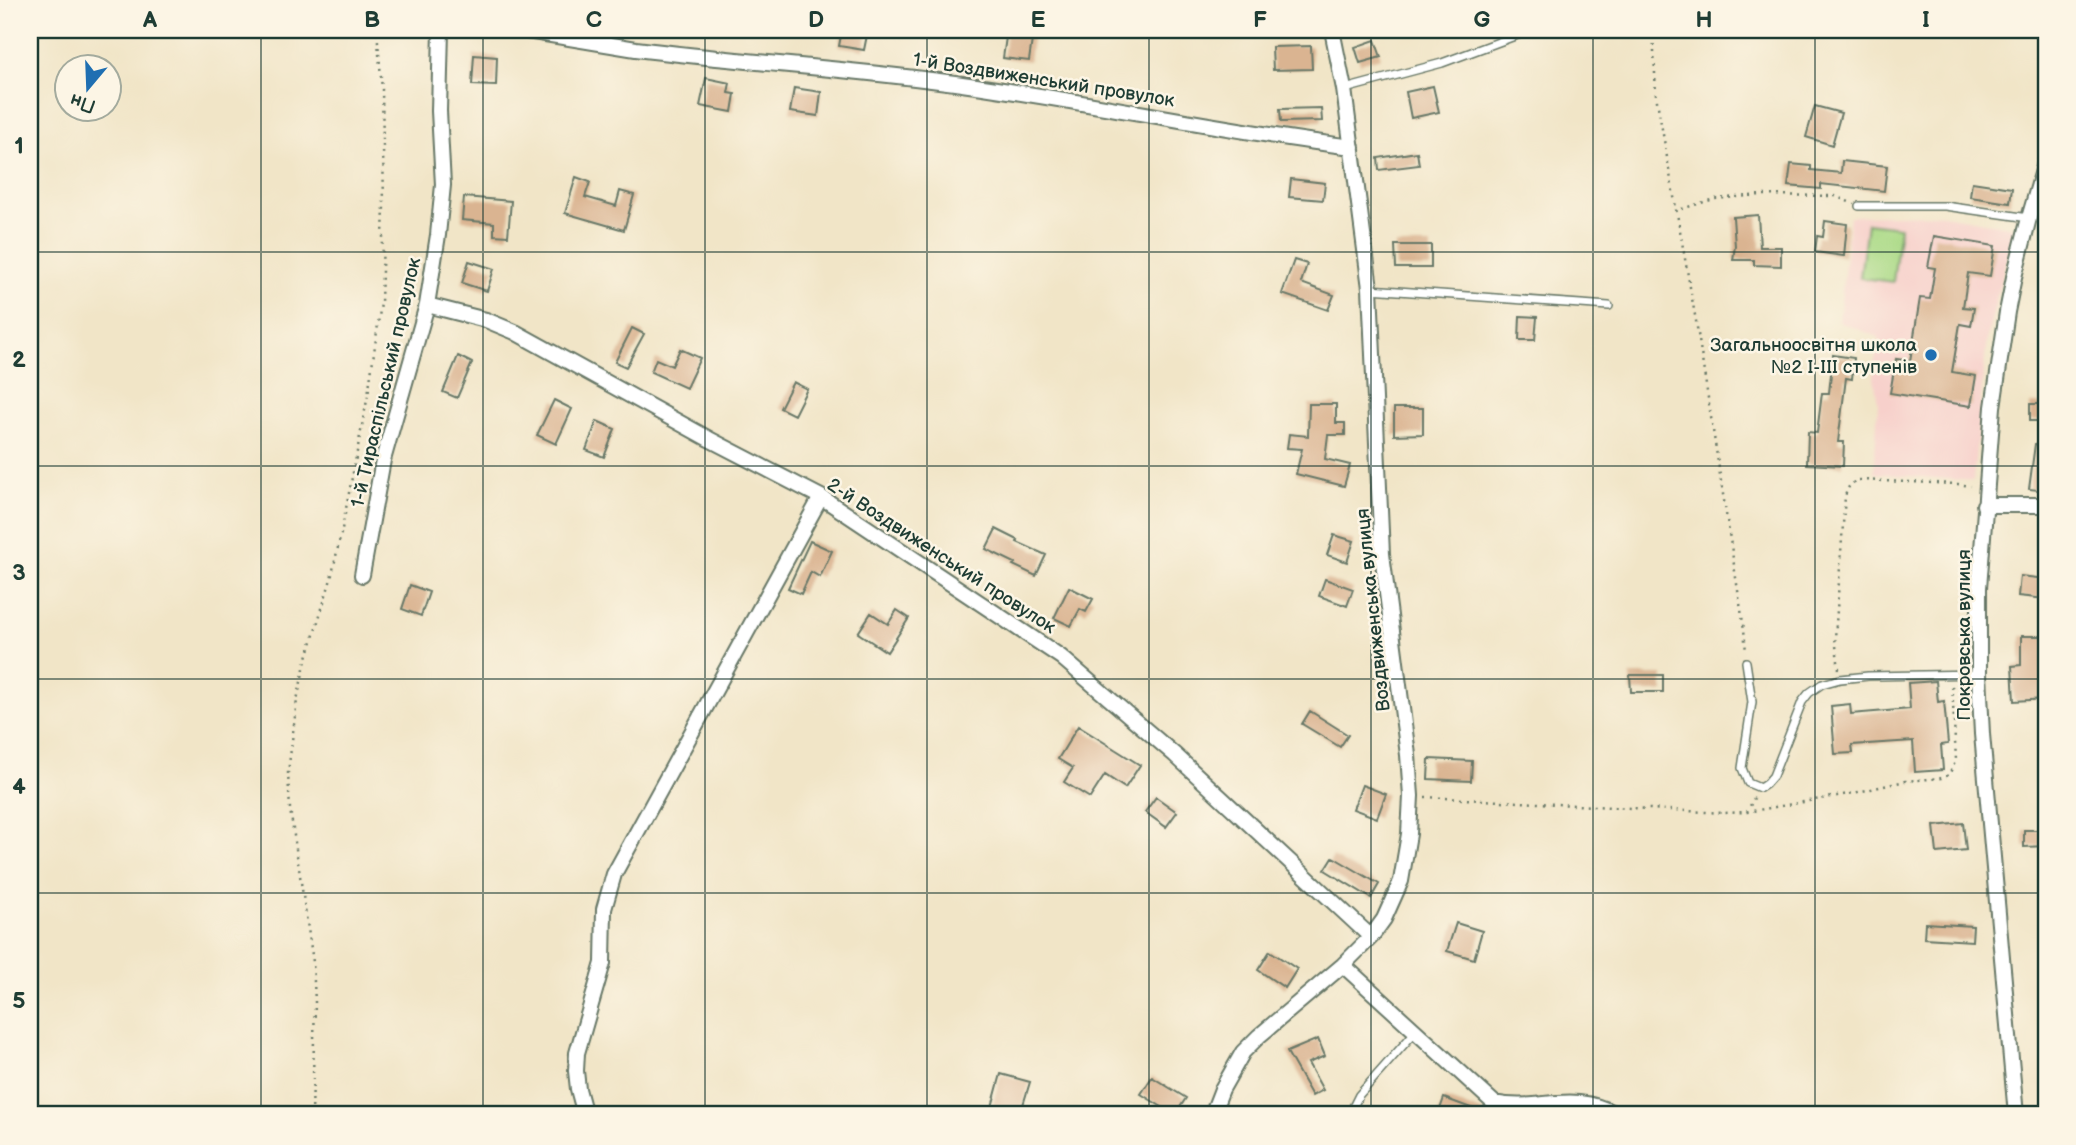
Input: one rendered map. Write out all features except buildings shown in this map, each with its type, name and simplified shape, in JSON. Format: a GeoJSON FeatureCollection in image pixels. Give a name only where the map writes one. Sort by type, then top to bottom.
{"type":"FeatureCollection","features":[{"type":"Feature","properties":{"kind":"street","name":"1-й Тираспільський провулок"},"geometry":{"type":"LineString","coordinates":[[362,575],[383,460],[426,305],[438,235],[443,184],[439,111],[442,30]]}},
{"type":"Feature","properties":{"kind":"street","name":"1-й Воздвиженський провулок"},"geometry":{"type":"LineString","coordinates":[[521,30],[636,48],[958,83],[1227,127],[1271,137],[1352,146]]}},
{"type":"Feature","properties":{"kind":"street","name":"Воздвиженська вулиця"},"geometry":{"type":"LineString","coordinates":[[1212,1115],[1222,1089],[1243,1052],[1343,965],[1371,937],[1384,919],[1401,881],[1409,834],[1411,796],[1408,755],[1381,554],[1370,288],[1344,89],[1332,30]]}},
{"type":"Feature","properties":{"kind":"street","name":"Покровська вулиця"},"geometry":{"type":"LineString","coordinates":[[2016,1115],[1979,674],[1979,587],[1993,407],[2005,323],[2029,218],[2046,160]]}},
{"type":"Feature","properties":{"kind":"street","name":"2-й Воздвиженський провулок"},"geometry":{"type":"LineString","coordinates":[[426,305],[486,320],[515,332],[821,498],[1061,657],[1175,755],[1371,937]]}},
{"type":"Feature","properties":{"kind":"street"},"geometry":{"type":"LineString","coordinates":[[585,1115],[578,1089],[577,1053],[603,963],[604,909],[614,874],[821,498]]}},
{"type":"Feature","properties":{"kind":"street"},"geometry":{"type":"LineString","coordinates":[[1984,505],[2046,505]]}},
{"type":"Feature","properties":{"kind":"street"},"geometry":{"type":"LineString","coordinates":[[1343,965],[1494,1103],[1508,1106],[1577,1101],[1593,1104],[1617,1115]]}},
{"type":"Feature","properties":{"kind":"lane"},"geometry":{"type":"LineString","coordinates":[[1344,89],[1442,63],[1531,30]]}},
{"type":"Feature","properties":{"kind":"lane"},"geometry":{"type":"LineString","coordinates":[[1859,206],[1945,206],[2029,218]]}},
{"type":"Feature","properties":{"kind":"lane"},"geometry":{"type":"LineString","coordinates":[[1370,288],[1609,306]]}},
{"type":"Feature","properties":{"kind":"lane"},"geometry":{"type":"LineString","coordinates":[[1746,662],[1752,702],[1742,768],[1748,783],[1760,788],[1773,776],[1802,702],[1822,684],[1868,676],[1979,674]]}},
{"type":"Feature","properties":{"kind":"lane"},"geometry":{"type":"LineString","coordinates":[[1349,1115],[1359,1095],[1415,1031]]}},
{"type":"Feature","properties":{"kind":"lane"},"geometry":{"type":"LineString","coordinates":[[1494,1103],[1508,1115]]}},
{"type":"Feature","properties":{"kind":"path"},"geometry":{"type":"LineString","coordinates":[[312,1115],[315,1022],[313,962],[290,809],[288,773],[297,700],[342,529],[368,396],[381,303],[384,205],[382,89],[377,30]]}},
{"type":"Feature","properties":{"kind":"path"},"geometry":{"type":"LineString","coordinates":[[1653,30],[1656,95],[1696,321],[1744,629],[1746,662]]}},
{"type":"Feature","properties":{"kind":"path"},"geometry":{"type":"LineString","coordinates":[[1675,211],[1714,199],[1760,195],[1835,196],[1859,206]]}},
{"type":"Feature","properties":{"kind":"path"},"geometry":{"type":"LineString","coordinates":[[1840,679],[1835,639],[1844,496],[1852,483],[1859,480],[1958,484],[1986,489]]}},
{"type":"Feature","properties":{"kind":"path"},"geometry":{"type":"LineString","coordinates":[[1411,796],[1724,813],[1747,812],[1905,781],[1941,778],[1949,775],[1956,760],[1951,674]]}},
{"type":"Feature","properties":{"kind":"path"},"geometry":{"type":"LineString","coordinates":[[1747,812],[1760,788]]}},
{"type":"Feature","properties":{"kind":"shaded area","name":"Загальноосвітня школа №2 I-III ступенів"},"geometry":{"type":"Polygon","coordinates":[[[1937,214],[2014,227],[1987,338],[1973,481],[1874,473],[1878,403],[1873,372],[1879,337],[1839,322],[1850,216],[1937,214]]]}},
{"type":"Feature","properties":{"kind":"green space"},"geometry":{"type":"Polygon","coordinates":[[[1867,223],[1900,227],[1893,282],[1860,278],[1867,223]]]}},
{"type":"Feature","properties":{"kind":"place","name":"Загальноосвітня школа №2 I-III ступенів"},"geometry":{"type":"Point","coordinates":[1931,355]}}]}
